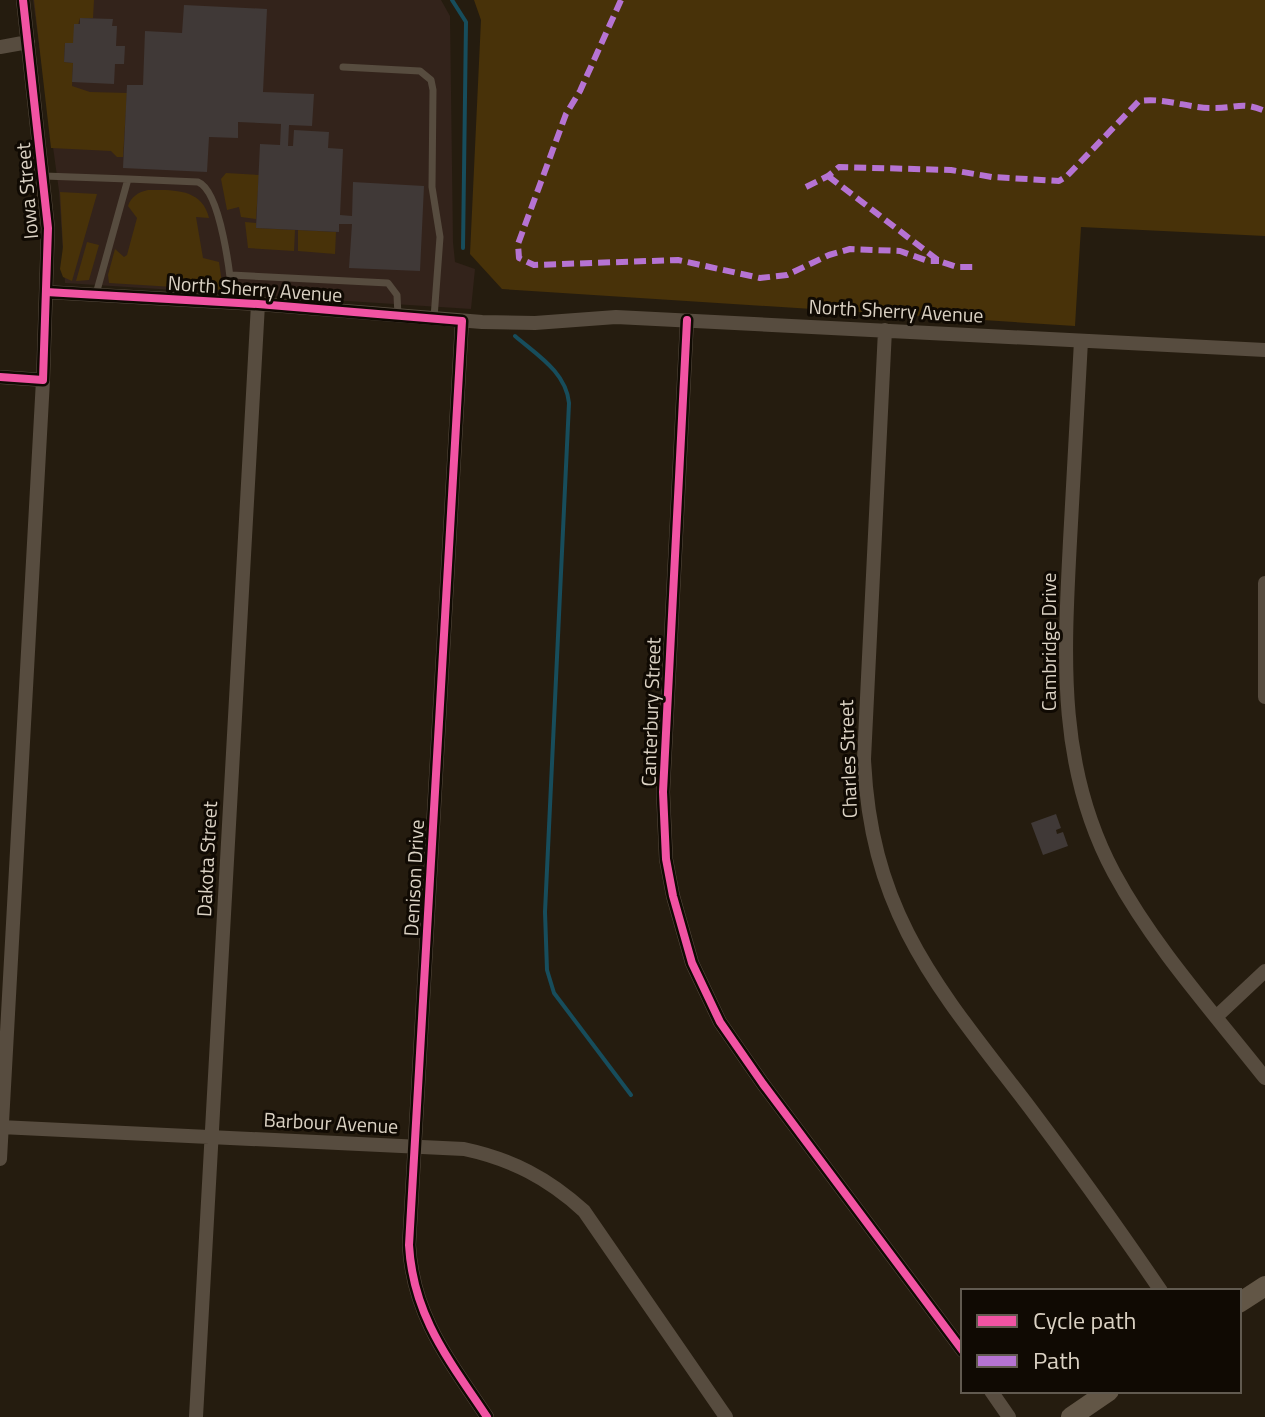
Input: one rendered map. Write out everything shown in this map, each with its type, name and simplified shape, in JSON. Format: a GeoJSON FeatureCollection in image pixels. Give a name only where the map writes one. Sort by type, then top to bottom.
{"type":"FeatureCollection","features":[{"type":"Feature","properties":{"kind":"street","name":"Iowa Street"},"geometry":{"type":"LineString","coordinates":[[0,1159],[43,380],[48,228],[23,0]]}},
{"type":"Feature","properties":{"kind":"street"},"geometry":{"type":"LineString","coordinates":[[0,47],[28,42]]}},
{"type":"Feature","properties":{"kind":"street","name":"North Sherry Avenue"},"geometry":{"type":"LineString","coordinates":[[46,292],[521,324],[616,317],[1265,350]]}},
{"type":"Feature","properties":{"kind":"street","name":"Dakota Street"},"geometry":{"type":"LineString","coordinates":[[196,1417],[258,304]]}},
{"type":"Feature","properties":{"kind":"street","name":"Canterbury Street"},"geometry":{"type":"LineString","coordinates":[[687,320],[663,792],[666,859],[678,917],[692,963],[720,1022],[961,1348]]}},
{"type":"Feature","properties":{"kind":"street","name":"Denison Drive"},"geometry":{"type":"LineString","coordinates":[[462,321],[409,1245],[416,1295],[438,1343],[487,1417]]}},
{"type":"Feature","properties":{"kind":"street","name":"Charles Street"},"geometry":{"type":"LineString","coordinates":[[885,330],[864,759],[866,794],[878,860],[901,923],[940,991],[1065,1155],[1160,1289]]}},
{"type":"Feature","properties":{"kind":"street","name":"Cambridge Drive"},"geometry":{"type":"LineString","coordinates":[[1081,341],[1065,654],[1067,703],[1079,776],[1099,840],[1145,925],[1265,1078]]}},
{"type":"Feature","properties":{"kind":"street"},"geometry":{"type":"LineString","coordinates":[[0,377],[43,380]]}},
{"type":"Feature","properties":{"kind":"street"},"geometry":{"type":"LineString","coordinates":[[1265,583],[1265,697]]}},
{"type":"Feature","properties":{"kind":"street"},"geometry":{"type":"LineString","coordinates":[[1217,1016],[1265,971]]}},
{"type":"Feature","properties":{"kind":"street","name":"Barbour Avenue"},"geometry":{"type":"LineString","coordinates":[[1,1127],[464,1149],[508,1161],[556,1186],[598,1228],[726,1417]]}},
{"type":"Feature","properties":{"kind":"street"},"geometry":{"type":"LineString","coordinates":[[1241,1302],[1263,1291]]}},
{"type":"Feature","properties":{"kind":"street"},"geometry":{"type":"LineString","coordinates":[[992,1393],[1009,1417]]}},
{"type":"Feature","properties":{"kind":"street"},"geometry":{"type":"LineString","coordinates":[[1071,1417],[1106,1393]]}},
{"type":"Feature","properties":{"kind":"lane"},"geometry":{"type":"LineString","coordinates":[[343,67],[420,71],[431,80],[432,187],[440,237],[434,318]]}},
{"type":"Feature","properties":{"kind":"lane"},"geometry":{"type":"LineString","coordinates":[[44,176],[198,182],[205,185],[216,210],[231,275],[232,303]]}},
{"type":"Feature","properties":{"kind":"lane"},"geometry":{"type":"LineString","coordinates":[[96,294],[128,179]]}},
{"type":"Feature","properties":{"kind":"lane"},"geometry":{"type":"LineString","coordinates":[[231,275],[388,283],[397,295],[398,316]]}},
{"type":"Feature","properties":{"kind":"shaded area"},"geometry":{"type":"Polygon","coordinates":[[[33,0],[441,0],[450,16],[453,242],[455,262],[475,269],[471,309],[65,283],[59,191],[33,0]]]}},
{"type":"Feature","properties":{"kind":"shaded area"},"geometry":{"type":"Polygon","coordinates":[[[34,0],[94,0],[93,18],[80,18],[73,43],[65,43],[64,62],[73,63],[72,86],[90,92],[127,93],[123,157],[117,157],[111,151],[51,148],[34,0]]]}},
{"type":"Feature","properties":{"kind":"shaded area"},"geometry":{"type":"Polygon","coordinates":[[[474,0],[1265,0],[1265,236],[1081,227],[1075,326],[502,289],[470,254],[481,20],[474,0]]]}},
{"type":"Feature","properties":{"kind":"shaded area"},"geometry":{"type":"Polygon","coordinates":[[[226,173],[259,175],[256,219],[241,217],[239,207],[227,210],[221,179],[226,173]]]}},
{"type":"Feature","properties":{"kind":"shaded area"},"geometry":{"type":"Polygon","coordinates":[[[148,190],[185,193],[200,201],[209,218],[196,217],[203,258],[219,262],[223,290],[109,283],[115,249],[124,257],[127,255],[137,218],[129,203],[135,195],[148,190]]]}},
{"type":"Feature","properties":{"kind":"shaded area"},"geometry":{"type":"Polygon","coordinates":[[[60,192],[97,194],[72,281],[63,277],[60,269],[63,247],[60,192]]]}},
{"type":"Feature","properties":{"kind":"shaded area"},"geometry":{"type":"Polygon","coordinates":[[[245,222],[256,223],[256,228],[295,230],[294,251],[248,248],[245,222]]]}},
{"type":"Feature","properties":{"kind":"shaded area"},"geometry":{"type":"Polygon","coordinates":[[[298,230],[336,232],[335,254],[298,251],[298,230]]]}},
{"type":"Feature","properties":{"kind":"shaded area"},"geometry":{"type":"Polygon","coordinates":[[[87,242],[99,245],[89,280],[76,281],[87,242]]]}},
{"type":"Feature","properties":{"kind":"building"},"geometry":{"type":"Polygon","coordinates":[[[184,5],[267,9],[263,92],[314,94],[312,126],[289,125],[288,146],[293,146],[294,130],[329,132],[328,148],[343,149],[340,215],[352,216],[353,182],[424,186],[420,271],[349,268],[352,224],[339,224],[339,232],[256,228],[260,144],[280,145],[281,124],[238,122],[238,138],[209,137],[207,172],[123,168],[127,85],[143,85],[145,31],[182,33],[184,5]]]}},
{"type":"Feature","properties":{"kind":"building"},"geometry":{"type":"Polygon","coordinates":[[[80,18],[113,19],[112,26],[117,26],[116,46],[125,46],[124,64],[115,64],[114,84],[72,82],[73,63],[64,62],[65,43],[73,43],[74,24],[80,24],[80,18]]]}},
{"type":"Feature","properties":{"kind":"building"},"geometry":{"type":"Polygon","coordinates":[[[1056,814],[1061,828],[1056,830],[1057,834],[1063,832],[1068,846],[1043,855],[1031,823],[1056,814]]]}},
{"type":"Feature","properties":{"kind":"waterway"},"geometry":{"type":"LineString","coordinates":[[452,0],[466,22],[463,248]]}},
{"type":"Feature","properties":{"kind":"waterway"},"geometry":{"type":"LineString","coordinates":[[515,336],[556,373],[567,392],[569,403],[545,912],[547,970],[554,993],[631,1095]]}},
{"type":"Feature","properties":{"kind":"marked path"},"geometry":{"type":"LineString","coordinates":[[621,0],[580,91],[566,114],[518,244],[519,258],[534,265],[678,260],[760,278],[787,275],[829,255],[850,249],[900,251],[928,261],[939,261]]}},
{"type":"Feature","properties":{"kind":"marked path"},"geometry":{"type":"LineString","coordinates":[[806,187],[839,167],[951,170],[992,177],[1059,181],[1139,101],[1206,108],[1245,106],[1265,111]]}},
{"type":"Feature","properties":{"kind":"marked path"},"geometry":{"type":"LineString","coordinates":[[828,176],[939,261],[957,267],[976,267]]}},
{"type":"Feature","properties":{"kind":"cycle path"},"geometry":{"type":"LineString","coordinates":[[0,377],[43,380],[48,228],[23,0]]}},
{"type":"Feature","properties":{"kind":"cycle path"},"geometry":{"type":"LineString","coordinates":[[46,292],[258,304],[462,321],[409,1245],[412,1270],[425,1316],[487,1417]]}},
{"type":"Feature","properties":{"kind":"cycle path"},"geometry":{"type":"LineString","coordinates":[[687,320],[663,792],[666,859],[673,896],[692,963],[720,1022],[961,1348]]}}]}
